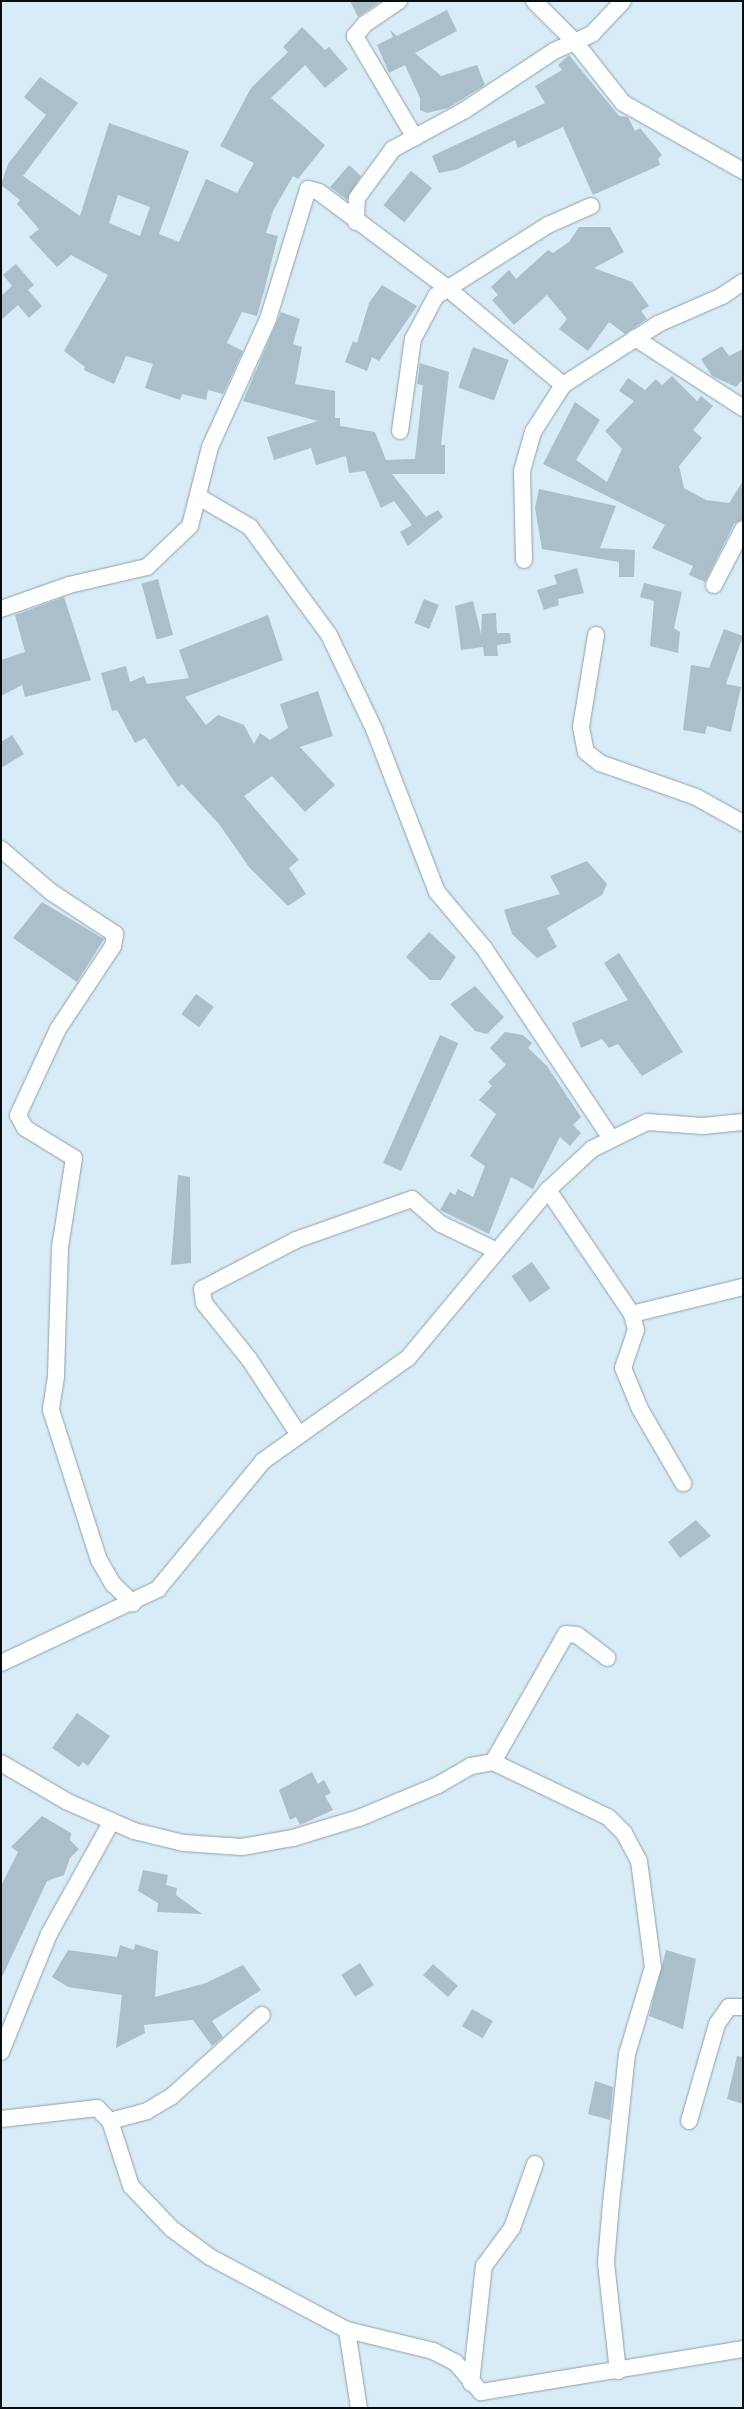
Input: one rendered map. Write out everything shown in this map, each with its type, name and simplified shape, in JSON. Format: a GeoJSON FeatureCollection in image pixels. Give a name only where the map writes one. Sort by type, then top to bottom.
{"type":"FeatureCollection","features":[{"type":"Feature","properties":{"kind":"street"},"geometry":{"type":"LineString","coordinates":[[399,1],[365,24],[356,36],[415,138]]}},
{"type":"Feature","properties":{"kind":"street"},"geometry":{"type":"LineString","coordinates":[[534,1],[575,42],[624,103],[743,171]]}},
{"type":"Feature","properties":{"kind":"street"},"geometry":{"type":"LineString","coordinates":[[356,222],[357,198],[373,171],[393,149],[415,138],[575,42],[592,34],[623,1]]}},
{"type":"Feature","properties":{"kind":"street"},"geometry":{"type":"LineString","coordinates":[[1,609],[69,585],[147,567],[190,526],[199,497],[210,446],[268,319],[303,193],[312,189],[319,192],[356,222],[446,287],[563,385]]}},
{"type":"Feature","properties":{"kind":"street"},"geometry":{"type":"LineString","coordinates":[[400,431],[413,339],[424,313],[446,287],[548,225],[591,206]]}},
{"type":"Feature","properties":{"kind":"street"},"geometry":{"type":"LineString","coordinates":[[524,560],[522,471],[533,432],[563,385],[635,338],[743,282]]}},
{"type":"Feature","properties":{"kind":"street"},"geometry":{"type":"LineString","coordinates":[[635,338],[743,408]]}},
{"type":"Feature","properties":{"kind":"street"},"geometry":{"type":"LineString","coordinates":[[199,497],[250,527],[329,635],[374,729],[437,892],[484,948],[610,1137]]}},
{"type":"Feature","properties":{"kind":"street"},"geometry":{"type":"LineString","coordinates":[[714,585],[743,529]]}},
{"type":"Feature","properties":{"kind":"street"},"geometry":{"type":"LineString","coordinates":[[596,635],[581,727],[586,752],[600,762],[696,797],[743,823]]}},
{"type":"Feature","properties":{"kind":"street"},"geometry":{"type":"LineString","coordinates":[[1,849],[51,892],[115,934],[113,946],[58,1029],[18,1115],[25,1128],[74,1158],[60,1247],[57,1362],[51,1410],[95,1550],[113,1584],[134,1603]]}},
{"type":"Feature","properties":{"kind":"street"},"geometry":{"type":"LineString","coordinates":[[1,1663],[134,1603],[172,1576],[253,1472],[299,1435],[360,1396],[408,1358],[440,1326],[497,1251],[548,1190],[610,1137],[647,1122],[703,1126],[743,1122]]}},
{"type":"Feature","properties":{"kind":"street"},"geometry":{"type":"LineString","coordinates":[[548,1190],[632,1314],[636,1330],[623,1368],[640,1408],[683,1483]]}},
{"type":"Feature","properties":{"kind":"street"},"geometry":{"type":"LineString","coordinates":[[299,1435],[250,1359],[204,1303],[202,1289],[296,1240],[412,1199],[441,1224],[497,1251]]}},
{"type":"Feature","properties":{"kind":"street"},"geometry":{"type":"LineString","coordinates":[[632,1314],[742,1289]]}},
{"type":"Feature","properties":{"kind":"street"},"geometry":{"type":"LineString","coordinates":[[493,1762],[566,1634],[577,1635],[607,1658]]}},
{"type":"Feature","properties":{"kind":"street"},"geometry":{"type":"LineString","coordinates":[[1,1763],[112,1821],[184,1843],[267,1845],[359,1818],[438,1785],[471,1766],[493,1762],[608,1817],[624,1833],[639,1861],[653,1967],[628,2054],[610,2212],[606,2263],[618,2371]]}},
{"type":"Feature","properties":{"kind":"street"},"geometry":{"type":"LineString","coordinates":[[1,2052],[48,1934],[112,1821]]}},
{"type":"Feature","properties":{"kind":"street"},"geometry":{"type":"LineString","coordinates":[[689,2121],[717,2024],[729,2007],[743,2007]]}},
{"type":"Feature","properties":{"kind":"street"},"geometry":{"type":"LineString","coordinates":[[110,2121],[147,2111],[172,2096],[262,2015]]}},
{"type":"Feature","properties":{"kind":"street"},"geometry":{"type":"LineString","coordinates":[[1,2119],[96,2108],[110,2121],[130,2186],[172,2229],[210,2257],[347,2330],[433,2351],[455,2362],[471,2383],[481,2392],[743,2349]]}},
{"type":"Feature","properties":{"kind":"street"},"geometry":{"type":"LineString","coordinates":[[471,2383],[484,2266],[512,2228],[535,2164]]}},
{"type":"Feature","properties":{"kind":"street"},"geometry":{"type":"LineString","coordinates":[[347,2330],[359,2408]]}},
{"type":"Feature","properties":{"kind":"building"},"geometry":{"type":"Polygon","coordinates":[[[350,1],[381,1],[358,17],[350,1]]]}},
{"type":"Feature","properties":{"kind":"building"},"geometry":{"type":"Polygon","coordinates":[[[447,10],[457,31],[415,53],[441,76],[477,65],[485,85],[448,108],[427,113],[420,110],[420,98],[405,65],[389,73],[377,45],[393,37],[390,30],[397,36],[447,10]]]}},
{"type":"Feature","properties":{"kind":"building"},"geometry":{"type":"Polygon","coordinates":[[[302,27],[325,50],[329,47],[348,69],[325,88],[305,65],[271,98],[325,145],[298,179],[293,176],[273,211],[266,233],[278,236],[264,291],[257,316],[242,312],[227,343],[243,351],[223,394],[208,390],[206,400],[182,394],[180,400],[145,388],[153,364],[126,356],[114,384],[84,370],[85,367],[64,351],[108,275],[71,255],[57,267],[29,237],[39,229],[17,204],[20,200],[1,185],[8,164],[46,115],[24,97],[40,77],[78,103],[23,176],[80,216],[109,123],[189,151],[159,234],[179,242],[206,179],[237,193],[254,163],[220,146],[251,88],[288,52],[283,47],[302,27]],[[118,195],[109,223],[140,236],[150,207],[118,195]]]}},
{"type":"Feature","properties":{"kind":"building"},"geometry":{"type":"Polygon","coordinates":[[[569,55],[619,116],[628,117],[635,131],[640,128],[650,140],[662,155],[658,159],[660,165],[593,195],[563,127],[518,148],[515,140],[458,169],[439,173],[432,156],[545,103],[535,86],[562,70],[558,65],[569,55]]]}},
{"type":"Feature","properties":{"kind":"building"},"geometry":{"type":"Polygon","coordinates":[[[349,165],[361,176],[347,200],[330,187],[349,165]]]}},
{"type":"Feature","properties":{"kind":"building"},"geometry":{"type":"Polygon","coordinates":[[[411,171],[432,188],[404,222],[383,205],[411,171]]]}},
{"type":"Feature","properties":{"kind":"building"},"geometry":{"type":"Polygon","coordinates":[[[579,227],[610,227],[624,252],[594,268],[632,282],[649,306],[641,311],[647,319],[625,334],[609,322],[588,351],[559,329],[567,319],[547,295],[514,325],[492,300],[498,295],[491,287],[509,270],[516,279],[548,250],[553,253],[569,242],[579,227]]]}},
{"type":"Feature","properties":{"kind":"building"},"geometry":{"type":"Polygon","coordinates":[[[16,264],[34,285],[28,290],[42,306],[29,318],[18,305],[1,320],[1,296],[12,286],[3,275],[16,264]]]}},
{"type":"Feature","properties":{"kind":"building"},"geometry":{"type":"Polygon","coordinates":[[[382,285],[417,306],[379,361],[372,357],[367,371],[345,362],[353,341],[357,343],[369,303],[382,285]]]}},
{"type":"Feature","properties":{"kind":"building"},"geometry":{"type":"Polygon","coordinates":[[[281,312],[300,319],[293,344],[302,347],[295,384],[335,391],[335,418],[340,418],[340,426],[375,432],[386,460],[415,459],[423,385],[417,384],[420,363],[449,372],[441,445],[445,445],[445,474],[392,474],[426,517],[438,510],[443,517],[408,546],[400,532],[412,525],[394,501],[381,508],[365,471],[349,473],[346,456],[316,465],[311,448],[274,460],[267,437],[318,421],[243,401],[281,312]]]}},
{"type":"Feature","properties":{"kind":"building"},"geometry":{"type":"Polygon","coordinates":[[[722,346],[729,356],[743,349],[743,379],[736,387],[712,376],[701,359],[722,346]]]}},
{"type":"Feature","properties":{"kind":"building"},"geometry":{"type":"Polygon","coordinates":[[[473,347],[509,360],[494,400],[458,387],[473,347]]]}},
{"type":"Feature","properties":{"kind":"building"},"geometry":{"type":"Polygon","coordinates":[[[672,376],[697,401],[701,396],[713,406],[693,430],[702,438],[679,466],[684,488],[706,500],[729,503],[743,481],[743,519],[734,524],[705,582],[689,575],[693,566],[652,548],[665,525],[543,464],[575,402],[600,420],[576,460],[607,482],[622,449],[605,431],[634,401],[619,391],[628,378],[645,390],[656,379],[662,385],[672,376]]]}},
{"type":"Feature","properties":{"kind":"building"},"geometry":{"type":"Polygon","coordinates":[[[539,489],[616,506],[600,548],[635,550],[634,577],[619,577],[619,562],[542,549],[535,508],[539,489]]]}},
{"type":"Feature","properties":{"kind":"building"},"geometry":{"type":"Polygon","coordinates":[[[577,568],[584,593],[558,599],[559,605],[544,610],[537,590],[557,584],[554,575],[577,568]]]}},
{"type":"Feature","properties":{"kind":"building"},"geometry":{"type":"Polygon","coordinates":[[[158,579],[173,635],[157,639],[142,583],[158,579]]]}},
{"type":"Feature","properties":{"kind":"building"},"geometry":{"type":"Polygon","coordinates":[[[644,583],[682,592],[674,628],[680,632],[678,653],[650,646],[654,601],[640,597],[644,583]]]}},
{"type":"Feature","properties":{"kind":"building"},"geometry":{"type":"Polygon","coordinates":[[[64,597],[91,680],[25,697],[22,685],[1,696],[1,660],[25,652],[15,615],[64,597]]]}},
{"type":"Feature","properties":{"kind":"building"},"geometry":{"type":"Polygon","coordinates":[[[424,599],[439,605],[429,629],[414,623],[424,599]]]}},
{"type":"Feature","properties":{"kind":"building"},"geometry":{"type":"Polygon","coordinates":[[[473,601],[481,634],[482,614],[496,613],[497,633],[510,633],[511,643],[497,645],[498,656],[484,656],[483,647],[461,650],[455,606],[473,601]]]}},
{"type":"Feature","properties":{"kind":"building"},"geometry":{"type":"Polygon","coordinates":[[[268,615],[283,660],[185,697],[206,725],[218,715],[244,725],[254,744],[260,733],[270,740],[288,728],[280,704],[318,691],[333,736],[300,747],[335,785],[305,812],[272,776],[244,796],[299,860],[289,868],[306,894],[288,906],[249,867],[219,824],[182,784],[178,787],[145,738],[135,743],[117,710],[112,711],[101,673],[126,666],[130,682],[144,676],[147,684],[189,678],[179,650],[268,615]]]}},
{"type":"Feature","properties":{"kind":"building"},"geometry":{"type":"Polygon","coordinates":[[[724,629],[743,636],[726,684],[741,687],[731,732],[707,726],[705,734],[683,730],[691,665],[709,668],[724,629]]]}},
{"type":"Feature","properties":{"kind":"building"},"geometry":{"type":"Polygon","coordinates":[[[12,735],[24,754],[1,768],[1,742],[12,735]]]}},
{"type":"Feature","properties":{"kind":"building"},"geometry":{"type":"Polygon","coordinates":[[[587,861],[607,884],[602,895],[547,928],[557,947],[537,958],[512,934],[504,910],[560,894],[550,876],[587,861]]]}},
{"type":"Feature","properties":{"kind":"building"},"geometry":{"type":"Polygon","coordinates":[[[42,902],[104,939],[77,982],[13,938],[42,902]]]}},
{"type":"Feature","properties":{"kind":"building"},"geometry":{"type":"Polygon","coordinates":[[[429,932],[456,957],[441,980],[430,980],[406,957],[429,932]]]}},
{"type":"Feature","properties":{"kind":"building"},"geometry":{"type":"Polygon","coordinates":[[[619,953],[683,1052],[642,1076],[618,1044],[609,1048],[602,1039],[581,1048],[572,1023],[628,1000],[604,963],[619,953]]]}},
{"type":"Feature","properties":{"kind":"building"},"geometry":{"type":"Polygon","coordinates":[[[475,986],[504,1017],[487,1034],[475,1031],[450,1004],[475,986]]]}},
{"type":"Feature","properties":{"kind":"building"},"geometry":{"type":"Polygon","coordinates":[[[196,994],[214,1007],[199,1027],[181,1014],[196,994]]]}},
{"type":"Feature","properties":{"kind":"building"},"geometry":{"type":"Polygon","coordinates":[[[505,1032],[523,1035],[532,1043],[528,1048],[547,1066],[581,1117],[573,1125],[581,1133],[570,1146],[560,1137],[533,1189],[511,1177],[489,1234],[440,1210],[450,1192],[455,1195],[458,1189],[473,1197],[485,1166],[470,1156],[496,1114],[479,1100],[492,1086],[488,1082],[506,1065],[490,1048],[505,1032]]]}},
{"type":"Feature","properties":{"kind":"building"},"geometry":{"type":"Polygon","coordinates":[[[440,1035],[458,1043],[401,1171],[383,1163],[440,1035]]]}},
{"type":"Feature","properties":{"kind":"building"},"geometry":{"type":"Polygon","coordinates":[[[178,1175],[190,1177],[191,1263],[171,1265],[178,1175]]]}},
{"type":"Feature","properties":{"kind":"building"},"geometry":{"type":"Polygon","coordinates":[[[532,1262],[550,1288],[530,1303],[512,1276],[532,1262]]]}},
{"type":"Feature","properties":{"kind":"building"},"geometry":{"type":"Polygon","coordinates":[[[696,1520],[711,1536],[680,1558],[668,1542],[696,1520]]]}},
{"type":"Feature","properties":{"kind":"building"},"geometry":{"type":"Polygon","coordinates":[[[77,1713],[110,1736],[88,1766],[83,1762],[79,1767],[52,1748],[77,1713]]]}},
{"type":"Feature","properties":{"kind":"building"},"geometry":{"type":"Polygon","coordinates":[[[312,1772],[318,1784],[324,1780],[331,1793],[325,1796],[333,1810],[300,1825],[296,1817],[290,1820],[279,1790],[312,1772]]]}},
{"type":"Feature","properties":{"kind":"building"},"geometry":{"type":"Polygon","coordinates":[[[42,1816],[71,1833],[70,1840],[79,1849],[70,1858],[64,1875],[47,1881],[1,1979],[1,1886],[18,1852],[11,1847],[42,1816]]]}},
{"type":"Feature","properties":{"kind":"building"},"geometry":{"type":"Polygon","coordinates":[[[143,1870],[168,1875],[166,1885],[177,1888],[176,1895],[202,1914],[157,1912],[158,1903],[138,1891],[143,1870]]]}},
{"type":"Feature","properties":{"kind":"building"},"geometry":{"type":"Polygon","coordinates":[[[135,1944],[158,1951],[155,1997],[206,1983],[243,1965],[261,1990],[212,2021],[223,2037],[212,2046],[193,2020],[144,2025],[145,2033],[116,2048],[122,1995],[68,1987],[52,1977],[68,1950],[117,1957],[120,1945],[134,1950],[135,1944]]]}},
{"type":"Feature","properties":{"kind":"building"},"geometry":{"type":"Polygon","coordinates":[[[666,1950],[696,1959],[683,2029],[649,2016],[666,1950]]]}},
{"type":"Feature","properties":{"kind":"building"},"geometry":{"type":"Polygon","coordinates":[[[360,1963],[374,1985],[355,1997],[341,1975],[360,1963]]]}},
{"type":"Feature","properties":{"kind":"building"},"geometry":{"type":"Polygon","coordinates":[[[433,1964],[458,1986],[448,1997],[423,1975],[433,1964]]]}},
{"type":"Feature","properties":{"kind":"building"},"geometry":{"type":"Polygon","coordinates":[[[472,2009],[493,2021],[483,2038],[462,2026],[472,2009]]]}},
{"type":"Feature","properties":{"kind":"building"},"geometry":{"type":"Polygon","coordinates":[[[737,2056],[743,2057],[743,2104],[727,2099],[737,2056]]]}},
{"type":"Feature","properties":{"kind":"building"},"geometry":{"type":"Polygon","coordinates":[[[595,2081],[613,2087],[610,2120],[588,2114],[595,2081]]]}}]}
